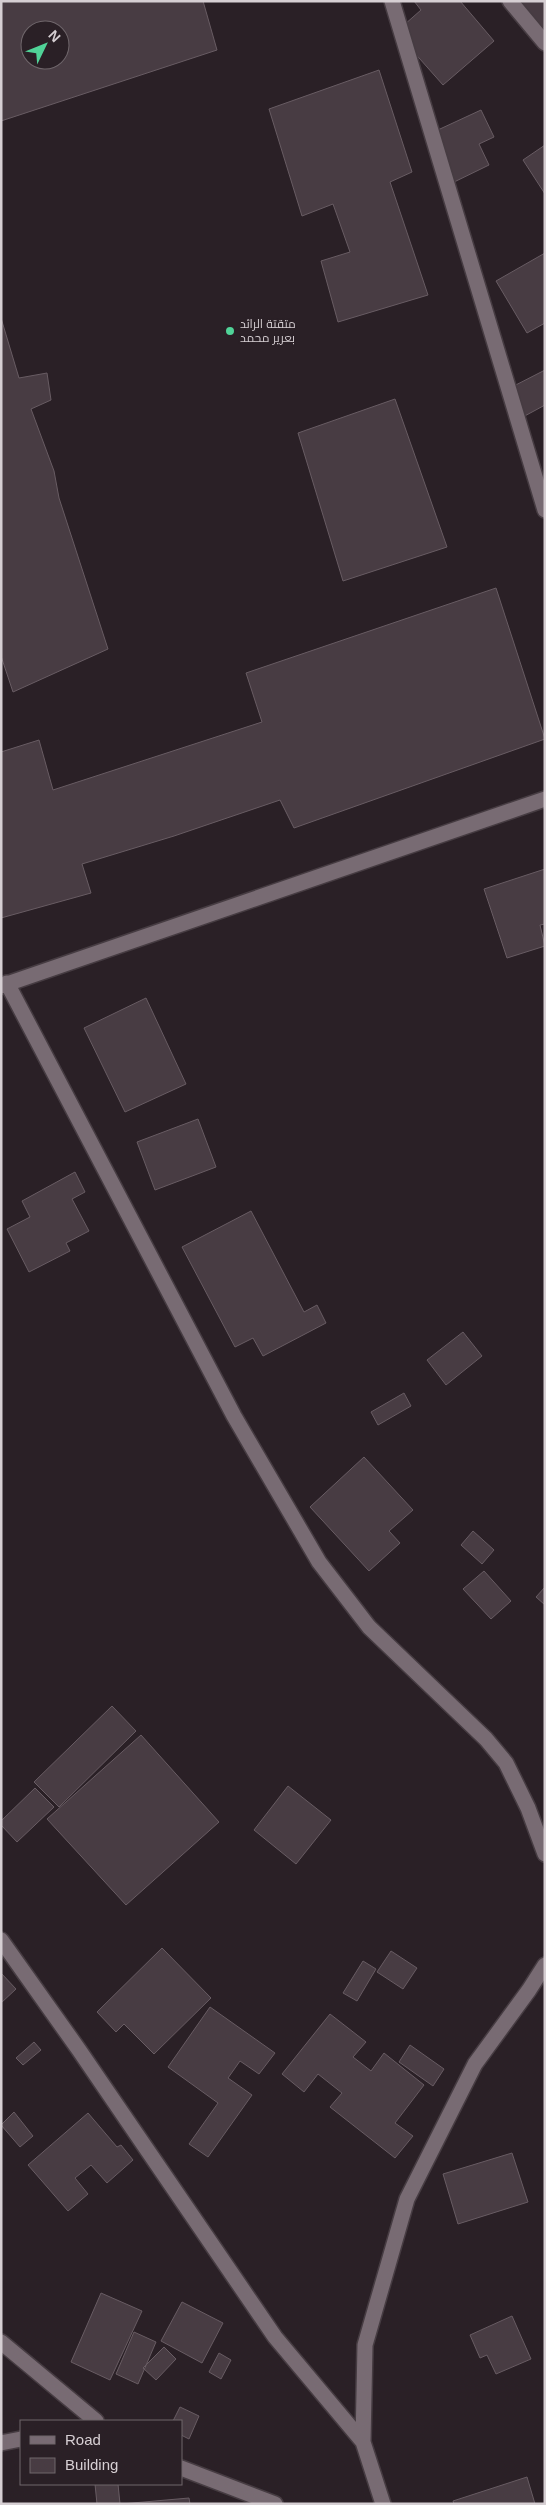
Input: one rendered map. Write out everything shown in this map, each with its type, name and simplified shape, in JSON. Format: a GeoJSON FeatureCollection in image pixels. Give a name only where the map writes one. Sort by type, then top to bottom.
{"type":"FeatureCollection","features":[{"type":"Feature","properties":{"kind":"street"},"geometry":{"type":"LineString","coordinates":[[392,1],[545,510]]}},
{"type":"Feature","properties":{"kind":"street"},"geometry":{"type":"LineString","coordinates":[[510,1],[545,43]]}},
{"type":"Feature","properties":{"kind":"street"},"geometry":{"type":"LineString","coordinates":[[545,799],[4,985],[234,1416],[319,1562],[369,1627],[486,1739],[506,1763],[528,1808],[545,1854]]}},
{"type":"Feature","properties":{"kind":"street"},"geometry":{"type":"LineString","coordinates":[[1,1940],[80,2050],[276,2338],[363,2442]]}},
{"type":"Feature","properties":{"kind":"street"},"geometry":{"type":"LineString","coordinates":[[383,2504],[363,2442],[365,2345],[407,2199],[475,2064],[545,1965]]}},
{"type":"Feature","properties":{"kind":"street"},"geometry":{"type":"LineString","coordinates":[[1,2342],[95,2420]]}},
{"type":"Feature","properties":{"kind":"street"},"geometry":{"type":"LineString","coordinates":[[1,2443],[20,2439]]}},
{"type":"Feature","properties":{"kind":"street"},"geometry":{"type":"LineString","coordinates":[[182,2468],[275,2504]]}},
{"type":"Feature","properties":{"kind":"building"},"geometry":{"type":"Polygon","coordinates":[[[1,1],[203,1],[217,50],[1,121],[1,1]]]}},
{"type":"Feature","properties":{"kind":"building"},"geometry":{"type":"Polygon","coordinates":[[[414,1],[460,1],[494,41],[443,85],[396,32],[421,10],[414,1]]]}},
{"type":"Feature","properties":{"kind":"building"},"geometry":{"type":"Polygon","coordinates":[[[503,1],[545,1],[545,26],[537,34],[503,1]]]}},
{"type":"Feature","properties":{"kind":"building"},"geometry":{"type":"Polygon","coordinates":[[[379,70],[412,172],[390,182],[428,295],[338,322],[321,261],[350,252],[333,204],[302,216],[269,109],[379,70]]]}},
{"type":"Feature","properties":{"kind":"building"},"geometry":{"type":"Polygon","coordinates":[[[481,110],[494,137],[479,144],[489,165],[450,184],[427,135],[481,110]]]}},
{"type":"Feature","properties":{"kind":"building"},"geometry":{"type":"Polygon","coordinates":[[[545,145],[545,194],[523,160],[545,145]]]}},
{"type":"Feature","properties":{"kind":"building"},"geometry":{"type":"Polygon","coordinates":[[[545,253],[545,323],[527,333],[496,281],[545,253]]]}},
{"type":"Feature","properties":{"kind":"building"},"geometry":{"type":"Polygon","coordinates":[[[1,318],[19,378],[47,373],[51,400],[31,409],[54,471],[59,498],[108,649],[13,692],[1,656],[1,318]]]}},
{"type":"Feature","properties":{"kind":"building"},"geometry":{"type":"Polygon","coordinates":[[[545,370],[545,405],[521,418],[506,390],[545,370]]]}},
{"type":"Feature","properties":{"kind":"building"},"geometry":{"type":"Polygon","coordinates":[[[395,399],[447,547],[343,581],[298,433],[395,399]]]}},
{"type":"Feature","properties":{"kind":"building"},"geometry":{"type":"Polygon","coordinates":[[[496,588],[545,739],[294,828],[280,800],[174,836],[82,864],[91,893],[1,918],[1,752],[39,740],[53,790],[262,722],[246,673],[496,588]]]}},
{"type":"Feature","properties":{"kind":"building"},"geometry":{"type":"Polygon","coordinates":[[[545,869],[545,924],[540,925],[545,946],[507,958],[484,889],[545,869]]]}},
{"type":"Feature","properties":{"kind":"building"},"geometry":{"type":"Polygon","coordinates":[[[146,998],[186,1084],[125,1112],[84,1028],[146,998]]]}},
{"type":"Feature","properties":{"kind":"building"},"geometry":{"type":"Polygon","coordinates":[[[198,1119],[216,1167],[155,1190],[137,1142],[198,1119]]]}},
{"type":"Feature","properties":{"kind":"building"},"geometry":{"type":"Polygon","coordinates":[[[75,1172],[85,1192],[72,1199],[89,1231],[66,1243],[70,1251],[29,1272],[7,1229],[30,1217],[22,1201],[75,1172]]]}},
{"type":"Feature","properties":{"kind":"building"},"geometry":{"type":"Polygon","coordinates":[[[251,1211],[304,1312],[317,1305],[326,1323],[263,1356],[253,1338],[235,1347],[182,1247],[251,1211]]]}},
{"type":"Feature","properties":{"kind":"building"},"geometry":{"type":"Polygon","coordinates":[[[463,1332],[482,1356],[446,1385],[427,1360],[463,1332]]]}},
{"type":"Feature","properties":{"kind":"building"},"geometry":{"type":"Polygon","coordinates":[[[404,1393],[411,1406],[378,1425],[371,1412],[404,1393]]]}},
{"type":"Feature","properties":{"kind":"building"},"geometry":{"type":"Polygon","coordinates":[[[364,1457],[413,1510],[389,1531],[400,1543],[369,1571],[310,1507],[364,1457]]]}},
{"type":"Feature","properties":{"kind":"building"},"geometry":{"type":"Polygon","coordinates":[[[473,1531],[494,1550],[482,1564],[461,1545],[473,1531]]]}},
{"type":"Feature","properties":{"kind":"building"},"geometry":{"type":"Polygon","coordinates":[[[484,1571],[511,1601],[491,1619],[463,1589],[484,1571]]]}},
{"type":"Feature","properties":{"kind":"building"},"geometry":{"type":"Polygon","coordinates":[[[545,1587],[545,1605],[536,1597],[545,1587]]]}},
{"type":"Feature","properties":{"kind":"building"},"geometry":{"type":"Polygon","coordinates":[[[112,1706],[136,1731],[59,1807],[34,1782],[112,1706]]]}},
{"type":"Feature","properties":{"kind":"building"},"geometry":{"type":"Polygon","coordinates":[[[141,1735],[219,1822],[126,1905],[47,1819],[141,1735]]]}},
{"type":"Feature","properties":{"kind":"building"},"geometry":{"type":"Polygon","coordinates":[[[288,1786],[331,1820],[296,1864],[254,1830],[288,1786]]]}},
{"type":"Feature","properties":{"kind":"building"},"geometry":{"type":"Polygon","coordinates":[[[35,1788],[54,1807],[17,1842],[1,1825],[1,1821],[35,1788]]]}},
{"type":"Feature","properties":{"kind":"building"},"geometry":{"type":"Polygon","coordinates":[[[162,1948],[211,1998],[154,2054],[124,2024],[116,2032],[97,2012],[162,1948]]]}},
{"type":"Feature","properties":{"kind":"building"},"geometry":{"type":"Polygon","coordinates":[[[391,1951],[417,1968],[403,1989],[377,1972],[391,1951]]]}},
{"type":"Feature","properties":{"kind":"building"},"geometry":{"type":"Polygon","coordinates":[[[363,1961],[376,1969],[357,2001],[343,1993],[363,1961]]]}},
{"type":"Feature","properties":{"kind":"building"},"geometry":{"type":"Polygon","coordinates":[[[1,1973],[16,1989],[1,2003],[1,1973]]]}},
{"type":"Feature","properties":{"kind":"building"},"geometry":{"type":"Polygon","coordinates":[[[210,2007],[275,2053],[259,2074],[240,2061],[228,2078],[252,2095],[208,2157],[189,2144],[218,2103],[168,2067],[210,2007]]]}},
{"type":"Feature","properties":{"kind":"building"},"geometry":{"type":"Polygon","coordinates":[[[330,2014],[366,2042],[353,2057],[371,2071],[384,2053],[424,2085],[395,2123],[413,2136],[395,2158],[330,2107],[342,2093],[318,2074],[304,2092],[282,2074],[330,2014]]]}},
{"type":"Feature","properties":{"kind":"building"},"geometry":{"type":"Polygon","coordinates":[[[34,2042],[41,2050],[23,2065],[16,2058],[34,2042]]]}},
{"type":"Feature","properties":{"kind":"building"},"geometry":{"type":"Polygon","coordinates":[[[410,2045],[444,2069],[433,2086],[399,2062],[410,2045]]]}},
{"type":"Feature","properties":{"kind":"building"},"geometry":{"type":"Polygon","coordinates":[[[14,2112],[33,2136],[20,2147],[1,2125],[14,2112]]]}},
{"type":"Feature","properties":{"kind":"building"},"geometry":{"type":"Polygon","coordinates":[[[88,2113],[117,2147],[121,2145],[133,2160],[107,2183],[91,2165],[75,2178],[88,2194],[68,2211],[28,2165],[88,2113]]]}},
{"type":"Feature","properties":{"kind":"building"},"geometry":{"type":"Polygon","coordinates":[[[512,2153],[528,2202],[458,2224],[443,2174],[512,2153]]]}},
{"type":"Feature","properties":{"kind":"building"},"geometry":{"type":"Polygon","coordinates":[[[101,2293],[142,2311],[110,2380],[71,2362],[101,2293]]]}},
{"type":"Feature","properties":{"kind":"building"},"geometry":{"type":"Polygon","coordinates":[[[182,2302],[223,2323],[202,2363],[161,2341],[182,2302]]]}},
{"type":"Feature","properties":{"kind":"building"},"geometry":{"type":"Polygon","coordinates":[[[512,2316],[531,2359],[496,2374],[487,2355],[480,2358],[470,2335],[512,2316]]]}},
{"type":"Feature","properties":{"kind":"building"},"geometry":{"type":"Polygon","coordinates":[[[134,2332],[156,2342],[138,2384],[116,2374],[134,2332]]]}},
{"type":"Feature","properties":{"kind":"building"},"geometry":{"type":"Polygon","coordinates":[[[164,2347],[176,2359],[156,2380],[143,2368],[164,2347]]]}},
{"type":"Feature","properties":{"kind":"building"},"geometry":{"type":"Polygon","coordinates":[[[219,2353],[231,2360],[221,2379],[209,2372],[219,2353]]]}},
{"type":"Feature","properties":{"kind":"building"},"geometry":{"type":"Polygon","coordinates":[[[180,2407],[199,2416],[189,2439],[182,2436],[182,2420],[174,2420],[180,2407]]]}},
{"type":"Feature","properties":{"kind":"building"},"geometry":{"type":"Polygon","coordinates":[[[527,2477],[535,2504],[454,2504],[453,2501],[527,2477]]]}},
{"type":"Feature","properties":{"kind":"building"},"geometry":{"type":"Polygon","coordinates":[[[95,2485],[118,2485],[120,2504],[97,2504],[95,2485]]]}},
{"type":"Feature","properties":{"kind":"building"},"geometry":{"type":"Polygon","coordinates":[[[189,2498],[190,2504],[121,2504],[189,2498]]]}},
{"type":"Feature","properties":{"kind":"place","name":"متقتة الرائد بعرير محمد"},"geometry":{"type":"Point","coordinates":[230,331]}}]}
